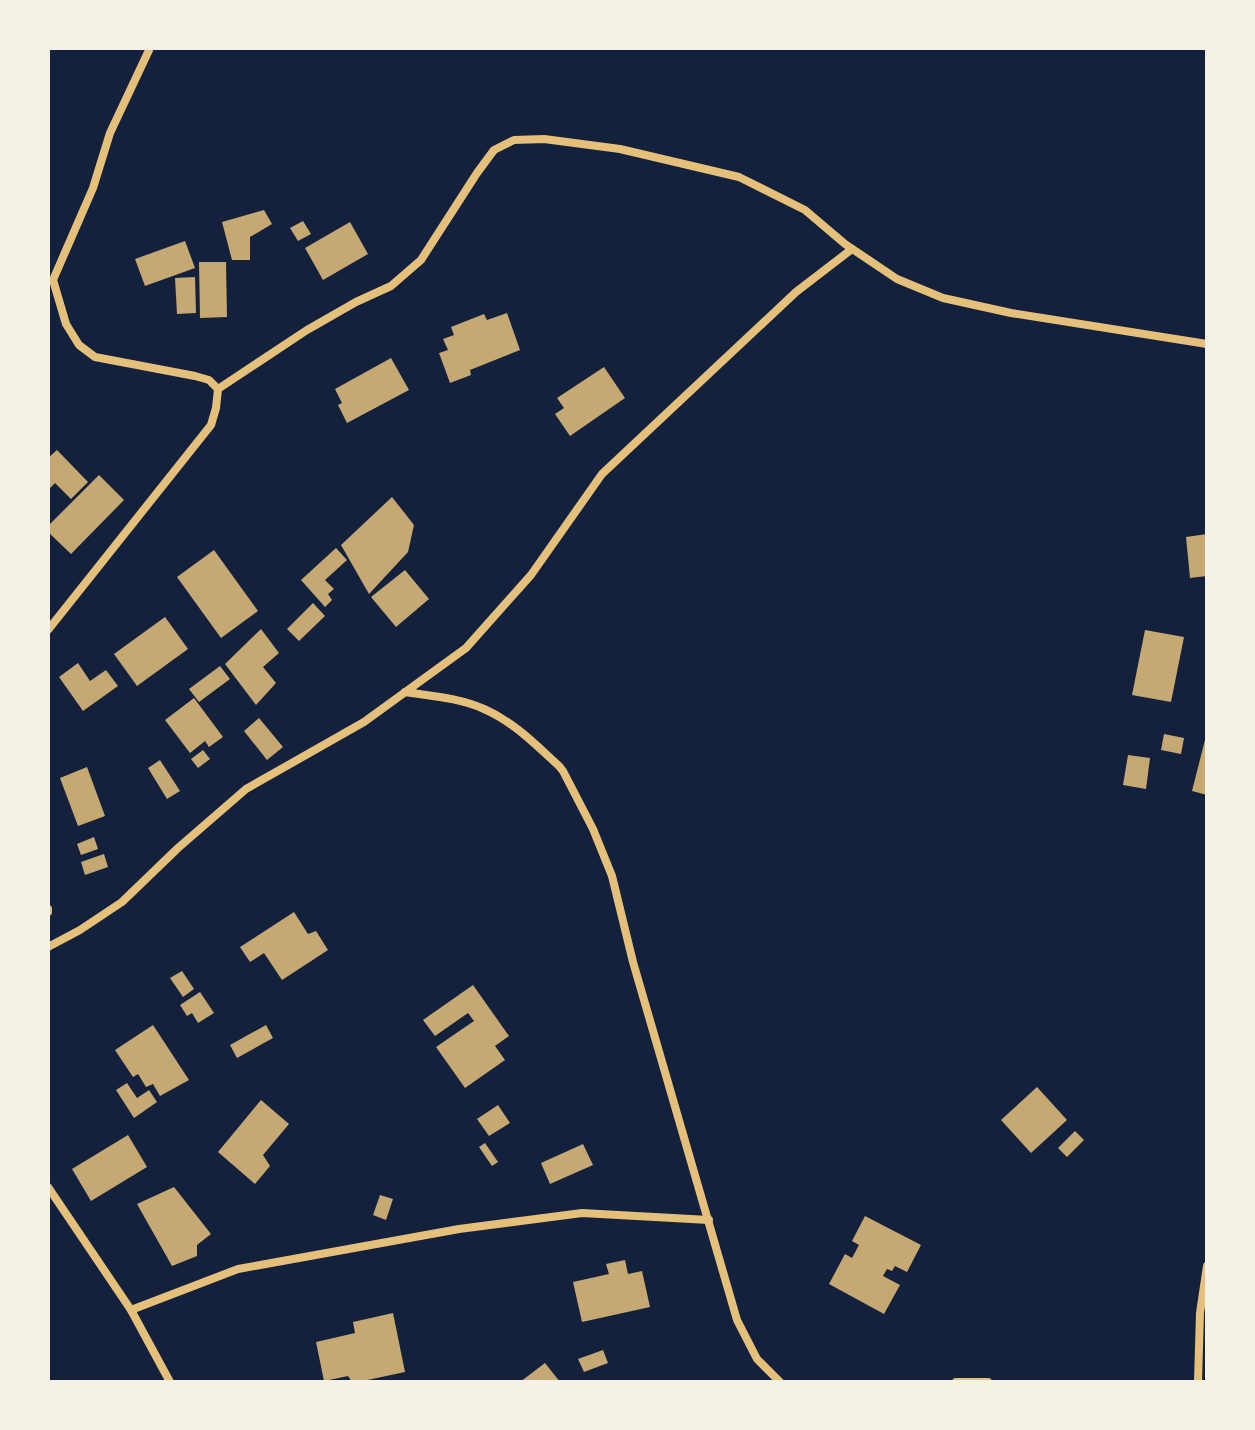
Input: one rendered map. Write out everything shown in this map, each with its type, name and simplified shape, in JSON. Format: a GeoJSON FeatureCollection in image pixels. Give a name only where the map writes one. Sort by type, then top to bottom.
{"type":"FeatureCollection","features":[{"type":"Feature","properties":{"kind":"street"},"geometry":{"type":"LineString","coordinates":[[150,48],[110,133],[93,188],[51,283],[66,324],[79,345],[95,357],[195,376],[209,380],[218,389]]}},
{"type":"Feature","properties":{"kind":"street"},"geometry":{"type":"LineString","coordinates":[[218,389],[307,330],[391,286],[421,260],[494,150],[514,140],[544,139],[620,149],[739,177],[805,210],[852,249],[897,279],[943,298],[1011,313],[1207,344]]}},
{"type":"Feature","properties":{"kind":"street"},"geometry":{"type":"LineString","coordinates":[[48,947],[122,902],[246,789],[364,722],[466,648],[531,575],[602,474],[796,292],[852,249]]}},
{"type":"Feature","properties":{"kind":"street"},"geometry":{"type":"LineString","coordinates":[[48,630],[211,425],[218,389]]}},
{"type":"Feature","properties":{"kind":"street"},"geometry":{"type":"LineString","coordinates":[[405,692],[483,708],[518,728],[563,771],[593,829],[612,876],[633,962],[737,1320],[757,1359],[780,1382]]}},
{"type":"Feature","properties":{"kind":"street"},"geometry":{"type":"LineString","coordinates":[[48,1187],[131,1310],[170,1382]]}},
{"type":"Feature","properties":{"kind":"street"},"geometry":{"type":"LineString","coordinates":[[131,1310],[238,1269],[459,1229],[582,1213],[709,1220]]}},
{"type":"Feature","properties":{"kind":"street"},"geometry":{"type":"LineString","coordinates":[[1198,1382],[1200,1313],[1207,1266]]}},
{"type":"Feature","properties":{"kind":"street"},"geometry":{"type":"LineString","coordinates":[[956,1382],[988,1382]]}},
{"type":"Feature","properties":{"kind":"building"},"geometry":{"type":"Polygon","coordinates":[[[264,210],[272,224],[250,237],[250,260],[232,260],[222,222],[264,210]]]}},
{"type":"Feature","properties":{"kind":"building"},"geometry":{"type":"Polygon","coordinates":[[[303,221],[311,234],[298,241],[290,228],[303,221]]]}},
{"type":"Feature","properties":{"kind":"building"},"geometry":{"type":"Polygon","coordinates":[[[350,222],[368,254],[323,280],[305,248],[350,222]]]}},
{"type":"Feature","properties":{"kind":"building"},"geometry":{"type":"Polygon","coordinates":[[[185,241],[195,268],[145,286],[135,259],[185,241]]]}},
{"type":"Feature","properties":{"kind":"building"},"geometry":{"type":"Polygon","coordinates":[[[199,262],[226,262],[227,317],[200,318],[199,262]]]}},
{"type":"Feature","properties":{"kind":"building"},"geometry":{"type":"Polygon","coordinates":[[[195,277],[196,313],[177,314],[175,278],[195,277]]]}},
{"type":"Feature","properties":{"kind":"building"},"geometry":{"type":"Polygon","coordinates":[[[507,313],[520,350],[470,370],[471,375],[450,383],[439,353],[448,350],[443,339],[454,335],[451,327],[484,314],[487,320],[507,313]]]}},
{"type":"Feature","properties":{"kind":"building"},"geometry":{"type":"Polygon","coordinates":[[[391,358],[409,390],[347,423],[338,405],[342,403],[335,389],[391,358]]]}},
{"type":"Feature","properties":{"kind":"building"},"geometry":{"type":"Polygon","coordinates":[[[604,367],[625,398],[570,436],[555,414],[564,408],[557,398],[604,367]]]}},
{"type":"Feature","properties":{"kind":"building"},"geometry":{"type":"Polygon","coordinates":[[[57,450],[88,482],[71,499],[55,483],[48,490],[48,458],[57,450]]]}},
{"type":"Feature","properties":{"kind":"building"},"geometry":{"type":"Polygon","coordinates":[[[99,475],[124,500],[71,554],[48,532],[48,526],[99,475]]]}},
{"type":"Feature","properties":{"kind":"building"},"geometry":{"type":"Polygon","coordinates":[[[392,497],[414,525],[408,552],[369,594],[341,545],[392,497]]]}},
{"type":"Feature","properties":{"kind":"building"},"geometry":{"type":"Polygon","coordinates":[[[1207,534],[1207,576],[1190,578],[1186,537],[1207,534]]]}},
{"type":"Feature","properties":{"kind":"building"},"geometry":{"type":"Polygon","coordinates":[[[336,548],[347,560],[325,580],[334,589],[328,594],[332,600],[325,607],[301,580],[336,548]]]}},
{"type":"Feature","properties":{"kind":"building"},"geometry":{"type":"Polygon","coordinates":[[[214,550],[258,611],[221,638],[177,577],[214,550]]]}},
{"type":"Feature","properties":{"kind":"building"},"geometry":{"type":"Polygon","coordinates":[[[405,570],[429,599],[396,627],[371,597],[405,570]]]}},
{"type":"Feature","properties":{"kind":"building"},"geometry":{"type":"Polygon","coordinates":[[[313,603],[325,616],[299,641],[287,629],[313,603]]]}},
{"type":"Feature","properties":{"kind":"building"},"geometry":{"type":"Polygon","coordinates":[[[165,617],[188,649],[137,686],[114,654],[165,617]]]}},
{"type":"Feature","properties":{"kind":"building"},"geometry":{"type":"Polygon","coordinates":[[[261,629],[279,653],[263,667],[276,683],[256,705],[225,664],[261,629]]]}},
{"type":"Feature","properties":{"kind":"building"},"geometry":{"type":"Polygon","coordinates":[[[1145,630],[1184,637],[1171,702],[1132,695],[1145,630]]]}},
{"type":"Feature","properties":{"kind":"building"},"geometry":{"type":"Polygon","coordinates":[[[78,663],[90,681],[106,670],[118,686],[83,711],[59,677],[78,663]]]}},
{"type":"Feature","properties":{"kind":"building"},"geometry":{"type":"Polygon","coordinates":[[[220,666],[230,679],[199,702],[189,689],[220,666]]]}},
{"type":"Feature","properties":{"kind":"building"},"geometry":{"type":"Polygon","coordinates":[[[194,698],[223,737],[209,747],[205,741],[190,753],[165,720],[194,698]]]}},
{"type":"Feature","properties":{"kind":"building"},"geometry":{"type":"Polygon","coordinates":[[[259,718],[283,747],[267,760],[244,731],[259,718]]]}},
{"type":"Feature","properties":{"kind":"building"},"geometry":{"type":"Polygon","coordinates":[[[1164,734],[1184,738],[1181,754],[1161,750],[1164,734]]]}},
{"type":"Feature","properties":{"kind":"building"},"geometry":{"type":"Polygon","coordinates":[[[1207,736],[1207,795],[1192,791],[1207,736]]]}},
{"type":"Feature","properties":{"kind":"building"},"geometry":{"type":"Polygon","coordinates":[[[203,750],[210,759],[198,768],[191,759],[203,750]]]}},
{"type":"Feature","properties":{"kind":"building"},"geometry":{"type":"Polygon","coordinates":[[[1128,755],[1150,758],[1146,789],[1123,785],[1128,755]]]}},
{"type":"Feature","properties":{"kind":"building"},"geometry":{"type":"Polygon","coordinates":[[[160,760],[180,791],[167,799],[148,768],[160,760]]]}},
{"type":"Feature","properties":{"kind":"building"},"geometry":{"type":"Polygon","coordinates":[[[87,767],[105,816],[78,826],[60,778],[87,767]]]}},
{"type":"Feature","properties":{"kind":"building"},"geometry":{"type":"Polygon","coordinates":[[[94,837],[98,849],[81,855],[77,844],[94,837]]]}},
{"type":"Feature","properties":{"kind":"building"},"geometry":{"type":"Polygon","coordinates":[[[104,854],[108,867],[85,875],[81,862],[104,854]]]}},
{"type":"Feature","properties":{"kind":"building"},"geometry":{"type":"Polygon","coordinates":[[[294,912],[308,934],[316,931],[328,950],[282,980],[264,953],[250,962],[240,947],[294,912]]]}},
{"type":"Feature","properties":{"kind":"building"},"geometry":{"type":"Polygon","coordinates":[[[182,971],[194,989],[183,997],[170,978],[182,971]]]}},
{"type":"Feature","properties":{"kind":"building"},"geometry":{"type":"Polygon","coordinates":[[[473,985],[509,1036],[495,1046],[505,1060],[465,1088],[436,1047],[474,1021],[468,1013],[435,1036],[423,1020],[473,985]]]}},
{"type":"Feature","properties":{"kind":"building"},"geometry":{"type":"Polygon","coordinates":[[[200,992],[214,1013],[198,1023],[192,1013],[187,1016],[180,1005],[200,992]]]}},
{"type":"Feature","properties":{"kind":"building"},"geometry":{"type":"Polygon","coordinates":[[[153,1025],[189,1080],[160,1096],[153,1084],[146,1087],[138,1074],[133,1077],[115,1050],[153,1025]]]}},
{"type":"Feature","properties":{"kind":"building"},"geometry":{"type":"Polygon","coordinates":[[[266,1025],[273,1038],[237,1058],[230,1045],[266,1025]]]}},
{"type":"Feature","properties":{"kind":"building"},"geometry":{"type":"Polygon","coordinates":[[[127,1083],[137,1098],[149,1090],[157,1102],[134,1118],[116,1090],[127,1083]]]}},
{"type":"Feature","properties":{"kind":"building"},"geometry":{"type":"Polygon","coordinates":[[[1037,1087],[1067,1120],[1031,1153],[1001,1120],[1037,1087]]]}},
{"type":"Feature","properties":{"kind":"building"},"geometry":{"type":"Polygon","coordinates":[[[261,1100],[289,1124],[263,1155],[270,1166],[255,1184],[218,1152],[261,1100]]]}},
{"type":"Feature","properties":{"kind":"building"},"geometry":{"type":"Polygon","coordinates":[[[498,1105],[510,1123],[489,1136],[477,1119],[498,1105]]]}},
{"type":"Feature","properties":{"kind":"building"},"geometry":{"type":"Polygon","coordinates":[[[1075,1131],[1084,1140],[1067,1157],[1058,1148],[1075,1131]]]}},
{"type":"Feature","properties":{"kind":"building"},"geometry":{"type":"Polygon","coordinates":[[[128,1135],[147,1167],[91,1201],[72,1169],[128,1135]]]}},
{"type":"Feature","properties":{"kind":"building"},"geometry":{"type":"Polygon","coordinates":[[[485,1143],[498,1162],[492,1166],[479,1147],[485,1143]]]}},
{"type":"Feature","properties":{"kind":"building"},"geometry":{"type":"Polygon","coordinates":[[[583,1144],[593,1165],[550,1184],[541,1163],[583,1144]]]}},
{"type":"Feature","properties":{"kind":"building"},"geometry":{"type":"Polygon","coordinates":[[[174,1187],[211,1234],[197,1245],[197,1256],[172,1266],[137,1204],[174,1187]]]}},
{"type":"Feature","properties":{"kind":"building"},"geometry":{"type":"Polygon","coordinates":[[[380,1195],[393,1199],[386,1220],[373,1215],[380,1195]]]}},
{"type":"Feature","properties":{"kind":"building"},"geometry":{"type":"Polygon","coordinates":[[[865,1216],[921,1245],[907,1272],[895,1266],[892,1271],[887,1269],[883,1276],[900,1285],[884,1314],[829,1284],[845,1254],[852,1258],[859,1245],[852,1241],[865,1216]]]}},
{"type":"Feature","properties":{"kind":"building"},"geometry":{"type":"Polygon","coordinates":[[[625,1260],[628,1274],[642,1271],[650,1307],[582,1322],[573,1282],[609,1274],[606,1264],[625,1260]]]}},
{"type":"Feature","properties":{"kind":"building"},"geometry":{"type":"Polygon","coordinates":[[[393,1313],[405,1372],[358,1382],[352,1382],[348,1376],[324,1381],[316,1342],[355,1333],[353,1322],[393,1313]]]}},
{"type":"Feature","properties":{"kind":"building"},"geometry":{"type":"Polygon","coordinates":[[[603,1350],[608,1363],[584,1372],[578,1359],[603,1350]]]}},
{"type":"Feature","properties":{"kind":"building"},"geometry":{"type":"Polygon","coordinates":[[[545,1363],[560,1382],[520,1382],[545,1363]]]}}]}
